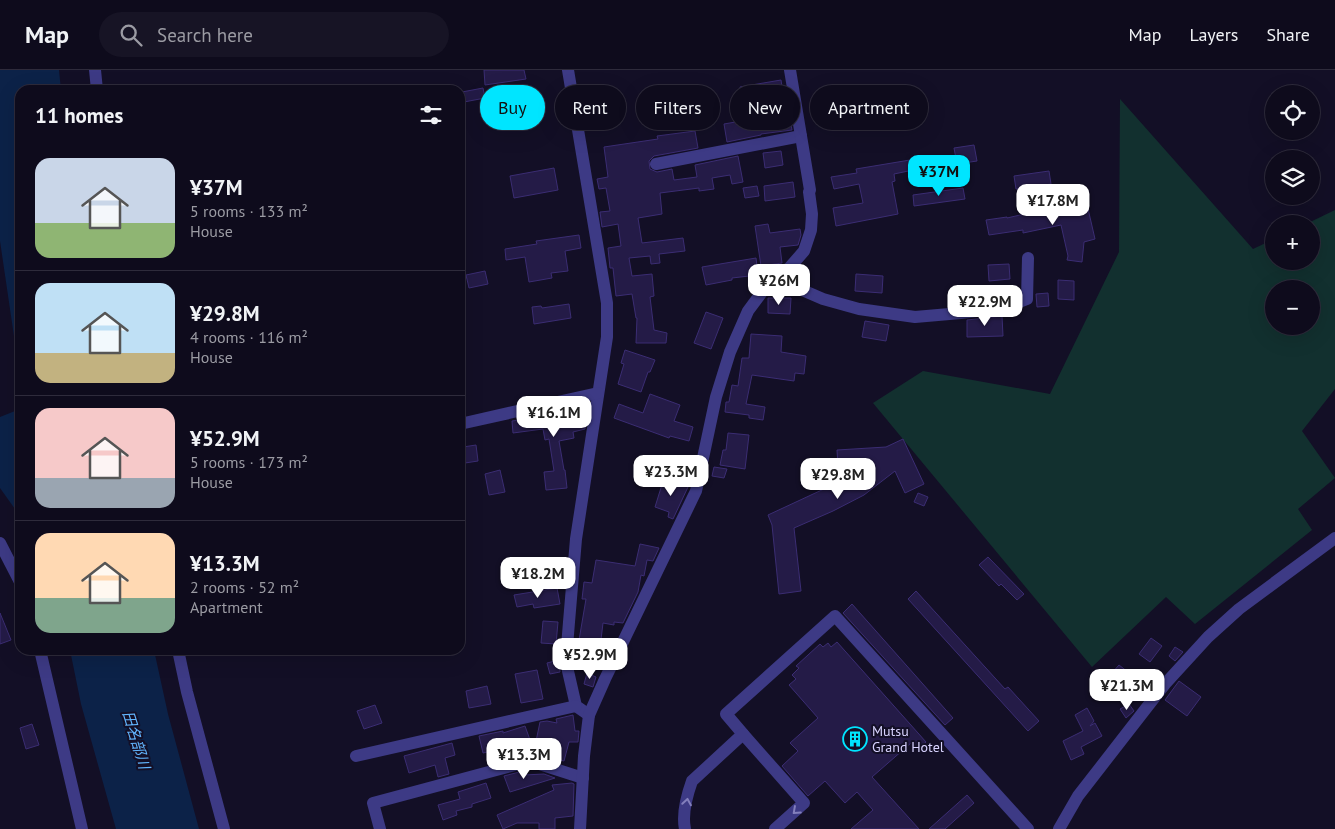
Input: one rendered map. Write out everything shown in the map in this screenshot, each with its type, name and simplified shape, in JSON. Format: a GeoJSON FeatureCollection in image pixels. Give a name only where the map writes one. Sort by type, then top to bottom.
{"type":"FeatureCollection","features":[{"type":"Feature","properties":{"kind":"street"},"geometry":{"type":"LineString","coordinates":[[95,70],[96,85]]}},
{"type":"Feature","properties":{"kind":"street"},"geometry":{"type":"LineString","coordinates":[[568,70],[607,303],[607,337],[576,539],[567,647],[568,671],[576,706],[589,715]]}},
{"type":"Feature","properties":{"kind":"street"},"geometry":{"type":"LineString","coordinates":[[580,829],[589,715],[696,491],[716,397],[730,352],[748,311],[765,288],[790,267],[804,251],[811,230],[810,190],[790,70]]}},
{"type":"Feature","properties":{"kind":"street"},"geometry":{"type":"LineString","coordinates":[[656,164],[801,136]]}},
{"type":"Feature","properties":{"kind":"street"},"geometry":{"type":"LineString","coordinates":[[765,288],[786,283],[823,299],[859,309],[915,318],[961,313],[1007,307],[1027,299],[1028,258]]}},
{"type":"Feature","properties":{"kind":"street"},"geometry":{"type":"LineString","coordinates":[[465,423],[598,394]]}},
{"type":"Feature","properties":{"kind":"street"},"geometry":{"type":"LineString","coordinates":[[1059,829],[1078,796],[1165,684],[1208,637],[1239,609],[1335,538]]}},
{"type":"Feature","properties":{"kind":"street"},"geometry":{"type":"LineString","coordinates":[[0,543],[15,572]]}},
{"type":"Feature","properties":{"kind":"street"},"geometry":{"type":"LineString","coordinates":[[775,829],[804,803],[726,714],[835,616],[1028,829]]}},
{"type":"Feature","properties":{"kind":"street"},"geometry":{"type":"LineString","coordinates":[[41,655],[82,829]]}},
{"type":"Feature","properties":{"kind":"street"},"geometry":{"type":"LineString","coordinates":[[179,655],[187,692],[224,829]]}},
{"type":"Feature","properties":{"kind":"street"},"geometry":{"type":"LineString","coordinates":[[356,756],[576,706]]}},
{"type":"Feature","properties":{"kind":"street"},"geometry":{"type":"LineString","coordinates":[[685,829],[684,822],[688,791],[692,781],[743,734]]}},
{"type":"Feature","properties":{"kind":"street"},"geometry":{"type":"LineString","coordinates":[[380,829],[373,803],[530,761],[583,778]]}},
{"type":"Feature","properties":{"kind":"green space"},"geometry":{"type":"Polygon","coordinates":[[[1120,99],[1253,249],[1265,243],[1265,270],[1320,270],[1320,217],[1335,210],[1335,389],[1302,431],[1335,478],[1298,509],[1312,530],[1195,624],[1166,597],[1092,667],[873,403],[923,371],[1050,394],[1119,252],[1120,99]]]}},
{"type":"Feature","properties":{"kind":"water"},"geometry":{"type":"Polygon","coordinates":[[[0,70],[59,70],[60,85],[15,85],[15,343],[0,241],[0,70]]]}},
{"type":"Feature","properties":{"kind":"water"},"geometry":{"type":"Polygon","coordinates":[[[15,411],[15,509],[0,488],[0,417],[15,411]]]}},
{"type":"Feature","properties":{"kind":"water","name":"田名部川"},"geometry":{"type":"Polygon","coordinates":[[[71,655],[155,655],[168,714],[199,829],[116,829],[81,704],[71,655]]]}},
{"type":"Feature","properties":{"kind":"building"},"geometry":{"type":"Polygon","coordinates":[[[484,70],[524,70],[526,79],[485,85],[484,70]]]}},
{"type":"Feature","properties":{"kind":"building"},"geometry":{"type":"Polygon","coordinates":[[[781,80],[782,85],[752,85],[781,80]]]}},
{"type":"Feature","properties":{"kind":"building"},"geometry":{"type":"Polygon","coordinates":[[[480,89],[480,99],[465,102],[465,91],[480,89]]]}},
{"type":"Feature","properties":{"kind":"building"},"geometry":{"type":"Polygon","coordinates":[[[730,123],[730,130],[792,130],[761,134],[727,142],[724,124],[730,123]]]}},
{"type":"Feature","properties":{"kind":"building"},"geometry":{"type":"Polygon","coordinates":[[[695,131],[698,148],[654,156],[649,161],[650,169],[657,172],[672,169],[674,180],[697,177],[695,165],[738,156],[743,182],[732,184],[730,175],[712,178],[714,189],[699,191],[699,188],[660,193],[662,214],[638,218],[642,243],[683,238],[685,251],[659,254],[660,263],[651,264],[650,256],[629,258],[632,276],[652,274],[654,296],[650,297],[654,330],[667,333],[666,343],[636,343],[637,318],[632,294],[616,296],[613,268],[610,268],[608,248],[621,246],[618,224],[602,227],[600,212],[610,211],[606,188],[599,189],[597,179],[608,177],[604,147],[658,139],[657,136],[695,131]]]}},
{"type":"Feature","properties":{"kind":"building"},"geometry":{"type":"Polygon","coordinates":[[[974,145],[977,161],[957,164],[954,148],[974,145]]]}},
{"type":"Feature","properties":{"kind":"building"},"geometry":{"type":"Polygon","coordinates":[[[781,151],[783,165],[765,168],[763,153],[781,151]]]}},
{"type":"Feature","properties":{"kind":"building"},"geometry":{"type":"Polygon","coordinates":[[[916,159],[918,169],[894,174],[895,181],[892,182],[898,214],[836,226],[833,208],[863,203],[859,184],[834,189],[831,177],[857,173],[856,169],[916,159]]]}},
{"type":"Feature","properties":{"kind":"building"},"geometry":{"type":"Polygon","coordinates":[[[554,168],[558,190],[514,198],[510,176],[554,168]]]}},
{"type":"Feature","properties":{"kind":"building"},"geometry":{"type":"Polygon","coordinates":[[[1049,171],[1051,184],[1016,189],[1014,176],[1049,171]]]}},
{"type":"Feature","properties":{"kind":"building"},"geometry":{"type":"Polygon","coordinates":[[[793,182],[795,197],[765,201],[764,186],[793,182]]]}},
{"type":"Feature","properties":{"kind":"building"},"geometry":{"type":"Polygon","coordinates":[[[757,186],[759,196],[745,198],[743,188],[757,186]]]}},
{"type":"Feature","properties":{"kind":"building"},"geometry":{"type":"Polygon","coordinates":[[[963,188],[965,199],[914,206],[913,195],[963,188]]]}},
{"type":"Feature","properties":{"kind":"building"},"geometry":{"type":"Polygon","coordinates":[[[1086,200],[1095,239],[1084,242],[1082,262],[1067,260],[1068,256],[1061,225],[1023,233],[1023,230],[989,235],[986,220],[1007,218],[1086,200]]]}},
{"type":"Feature","properties":{"kind":"building"},"geometry":{"type":"Polygon","coordinates":[[[768,224],[770,233],[800,229],[801,235],[798,245],[780,247],[782,263],[761,266],[755,226],[768,224]]]}},
{"type":"Feature","properties":{"kind":"building"},"geometry":{"type":"Polygon","coordinates":[[[579,235],[581,248],[565,251],[568,271],[551,273],[552,278],[529,282],[525,257],[506,260],[505,249],[537,244],[536,241],[579,235]]]}},
{"type":"Feature","properties":{"kind":"building"},"geometry":{"type":"Polygon","coordinates":[[[756,258],[758,275],[732,278],[732,280],[706,285],[702,267],[756,258]]]}},
{"type":"Feature","properties":{"kind":"building"},"geometry":{"type":"Polygon","coordinates":[[[1009,264],[1010,279],[989,281],[988,265],[1009,264]]]}},
{"type":"Feature","properties":{"kind":"building"},"geometry":{"type":"Polygon","coordinates":[[[485,271],[488,284],[469,288],[466,275],[485,271]]]}},
{"type":"Feature","properties":{"kind":"building"},"geometry":{"type":"Polygon","coordinates":[[[856,274],[883,276],[882,293],[855,291],[856,274]]]}},
{"type":"Feature","properties":{"kind":"building"},"geometry":{"type":"Polygon","coordinates":[[[1058,280],[1074,281],[1074,300],[1058,299],[1058,280]]]}},
{"type":"Feature","properties":{"kind":"building"},"geometry":{"type":"Polygon","coordinates":[[[1048,293],[1049,306],[1037,307],[1036,294],[1048,293]]]}},
{"type":"Feature","properties":{"kind":"building"},"geometry":{"type":"Polygon","coordinates":[[[768,298],[791,298],[790,314],[768,313],[768,298]]]}},
{"type":"Feature","properties":{"kind":"building"},"geometry":{"type":"Polygon","coordinates":[[[569,304],[571,318],[534,324],[532,307],[541,306],[542,308],[569,304]]]}},
{"type":"Feature","properties":{"kind":"building"},"geometry":{"type":"Polygon","coordinates":[[[706,312],[723,318],[711,349],[694,343],[706,312]]]}},
{"type":"Feature","properties":{"kind":"building"},"geometry":{"type":"Polygon","coordinates":[[[1002,316],[1003,336],[967,337],[967,320],[1002,316]]]}},
{"type":"Feature","properties":{"kind":"building"},"geometry":{"type":"Polygon","coordinates":[[[865,321],[889,325],[886,341],[862,337],[865,321]]]}},
{"type":"Feature","properties":{"kind":"building"},"geometry":{"type":"Polygon","coordinates":[[[751,334],[782,336],[781,352],[806,356],[804,374],[795,373],[794,381],[752,375],[746,404],[765,407],[763,420],[749,418],[749,415],[725,412],[726,402],[729,402],[732,385],[738,386],[742,358],[749,358],[751,334]]]}},
{"type":"Feature","properties":{"kind":"building"},"geometry":{"type":"Polygon","coordinates":[[[625,350],[655,360],[650,372],[648,372],[641,392],[618,384],[624,364],[621,363],[625,350]]]}},
{"type":"Feature","properties":{"kind":"building"},"geometry":{"type":"Polygon","coordinates":[[[650,394],[680,405],[674,421],[693,427],[689,441],[670,436],[669,438],[614,418],[619,404],[643,413],[650,394]]]}},
{"type":"Feature","properties":{"kind":"building"},"geometry":{"type":"Polygon","coordinates":[[[579,406],[582,420],[586,419],[585,429],[573,432],[574,438],[559,441],[567,488],[546,490],[544,472],[554,471],[549,439],[545,440],[543,429],[513,433],[512,421],[534,418],[534,416],[579,406]]]}},
{"type":"Feature","properties":{"kind":"building"},"geometry":{"type":"Polygon","coordinates":[[[728,433],[749,435],[745,469],[720,465],[723,450],[726,450],[728,433]]]}},
{"type":"Feature","properties":{"kind":"building"},"geometry":{"type":"Polygon","coordinates":[[[903,439],[924,484],[905,493],[895,471],[864,495],[794,528],[801,591],[779,594],[772,525],[768,515],[839,482],[837,450],[886,447],[903,439]]]}},
{"type":"Feature","properties":{"kind":"building"},"geometry":{"type":"Polygon","coordinates":[[[476,445],[478,461],[465,463],[465,447],[476,445]]]}},
{"type":"Feature","properties":{"kind":"building"},"geometry":{"type":"Polygon","coordinates":[[[714,467],[727,469],[724,478],[712,476],[714,467]]]}},
{"type":"Feature","properties":{"kind":"building"},"geometry":{"type":"Polygon","coordinates":[[[500,470],[505,492],[489,495],[485,474],[500,470]]]}},
{"type":"Feature","properties":{"kind":"building"},"geometry":{"type":"Polygon","coordinates":[[[664,478],[688,487],[673,519],[668,517],[669,512],[655,507],[664,478]]]}},
{"type":"Feature","properties":{"kind":"building"},"geometry":{"type":"Polygon","coordinates":[[[918,493],[928,497],[924,506],[914,502],[918,493]]]}},
{"type":"Feature","properties":{"kind":"building"},"geometry":{"type":"Polygon","coordinates":[[[640,544],[659,548],[653,561],[647,560],[644,576],[641,575],[638,592],[623,623],[614,622],[614,625],[603,623],[600,648],[578,646],[586,599],[582,599],[584,582],[592,583],[596,560],[635,566],[640,544]]]}},
{"type":"Feature","properties":{"kind":"building"},"geometry":{"type":"Polygon","coordinates":[[[988,557],[1024,594],[1017,600],[1001,584],[999,586],[979,565],[988,557]]]}},
{"type":"Feature","properties":{"kind":"building"},"geometry":{"type":"Polygon","coordinates":[[[557,588],[560,604],[534,608],[533,604],[517,607],[514,595],[557,588]]]}},
{"type":"Feature","properties":{"kind":"building"},"geometry":{"type":"Polygon","coordinates":[[[916,591],[1005,689],[1008,687],[1039,721],[1028,731],[908,599],[916,591]]]}},
{"type":"Feature","properties":{"kind":"building"},"geometry":{"type":"Polygon","coordinates":[[[852,604],[953,718],[945,725],[843,613],[852,604]]]}},
{"type":"Feature","properties":{"kind":"building"},"geometry":{"type":"Polygon","coordinates":[[[0,613],[11,640],[0,644],[0,613]]]}},
{"type":"Feature","properties":{"kind":"building"},"geometry":{"type":"Polygon","coordinates":[[[543,621],[558,622],[556,644],[541,643],[543,621]]]}},
{"type":"Feature","properties":{"kind":"building"},"geometry":{"type":"Polygon","coordinates":[[[1151,638],[1162,646],[1150,662],[1139,654],[1151,638]]]}},
{"type":"Feature","properties":{"kind":"building","name":"Mutsu Grand Hotel"},"geometry":{"type":"Polygon","coordinates":[[[837,642],[926,742],[917,750],[911,743],[872,777],[919,829],[851,829],[873,810],[857,792],[845,803],[825,781],[808,796],[782,766],[798,751],[790,743],[818,718],[789,685],[796,679],[792,675],[799,668],[796,666],[820,644],[823,647],[828,643],[831,647],[837,642]]]}},
{"type":"Feature","properties":{"kind":"building"},"geometry":{"type":"Polygon","coordinates":[[[1175,647],[1183,652],[1175,661],[1169,656],[1175,647]]]}},
{"type":"Feature","properties":{"kind":"building"},"geometry":{"type":"Polygon","coordinates":[[[559,660],[560,672],[550,674],[547,663],[559,660]]]}},
{"type":"Feature","properties":{"kind":"building"},"geometry":{"type":"Polygon","coordinates":[[[1119,665],[1133,676],[1118,693],[1105,681],[1119,665]]]}},
{"type":"Feature","properties":{"kind":"building"},"geometry":{"type":"Polygon","coordinates":[[[537,670],[543,699],[521,703],[515,674],[537,670]]]}},
{"type":"Feature","properties":{"kind":"building"},"geometry":{"type":"Polygon","coordinates":[[[587,673],[596,677],[593,687],[584,684],[587,673]]]}},
{"type":"Feature","properties":{"kind":"building"},"geometry":{"type":"Polygon","coordinates":[[[1179,681],[1201,697],[1187,716],[1165,700],[1179,681]]]}},
{"type":"Feature","properties":{"kind":"building"},"geometry":{"type":"Polygon","coordinates":[[[487,686],[491,704],[469,708],[466,691],[487,686]]]}},
{"type":"Feature","properties":{"kind":"building"},"geometry":{"type":"Polygon","coordinates":[[[1129,704],[1134,711],[1126,718],[1120,709],[1129,704]]]}},
{"type":"Feature","properties":{"kind":"building"},"geometry":{"type":"Polygon","coordinates":[[[375,705],[382,723],[364,729],[357,711],[375,705]]]}},
{"type":"Feature","properties":{"kind":"building"},"geometry":{"type":"Polygon","coordinates":[[[1087,708],[1094,721],[1090,726],[1095,723],[1102,736],[1081,747],[1084,754],[1071,760],[1063,741],[1083,731],[1075,715],[1087,708]]]}},
{"type":"Feature","properties":{"kind":"building"},"geometry":{"type":"Polygon","coordinates":[[[573,715],[575,731],[579,731],[578,742],[569,742],[564,761],[532,753],[515,752],[516,756],[499,761],[496,750],[483,753],[479,736],[503,731],[503,733],[525,726],[534,751],[540,722],[557,723],[556,719],[573,715]]]}},
{"type":"Feature","properties":{"kind":"building"},"geometry":{"type":"Polygon","coordinates":[[[32,724],[39,745],[26,749],[20,728],[32,724]]]}},
{"type":"Feature","properties":{"kind":"building"},"geometry":{"type":"Polygon","coordinates":[[[452,743],[455,755],[445,758],[449,774],[438,777],[435,765],[409,773],[404,756],[452,743]]]}},
{"type":"Feature","properties":{"kind":"building"},"geometry":{"type":"Polygon","coordinates":[[[523,771],[524,775],[544,774],[555,778],[510,792],[504,776],[523,771]]]}},
{"type":"Feature","properties":{"kind":"building"},"geometry":{"type":"Polygon","coordinates":[[[486,783],[491,798],[472,804],[472,807],[456,811],[457,815],[443,820],[438,805],[460,799],[458,792],[486,783]]]}},
{"type":"Feature","properties":{"kind":"building"},"geometry":{"type":"Polygon","coordinates":[[[574,784],[573,816],[555,818],[555,829],[539,829],[539,823],[517,823],[503,829],[497,815],[554,790],[552,785],[574,784]]]}},
{"type":"Feature","properties":{"kind":"building"},"geometry":{"type":"Polygon","coordinates":[[[967,795],[974,803],[945,829],[929,829],[967,795]]]}},
{"type":"Feature","properties":{"kind":"place","name":"Mutsu Grand Hotel"},"geometry":{"type":"Point","coordinates":[855,739]}}]}
